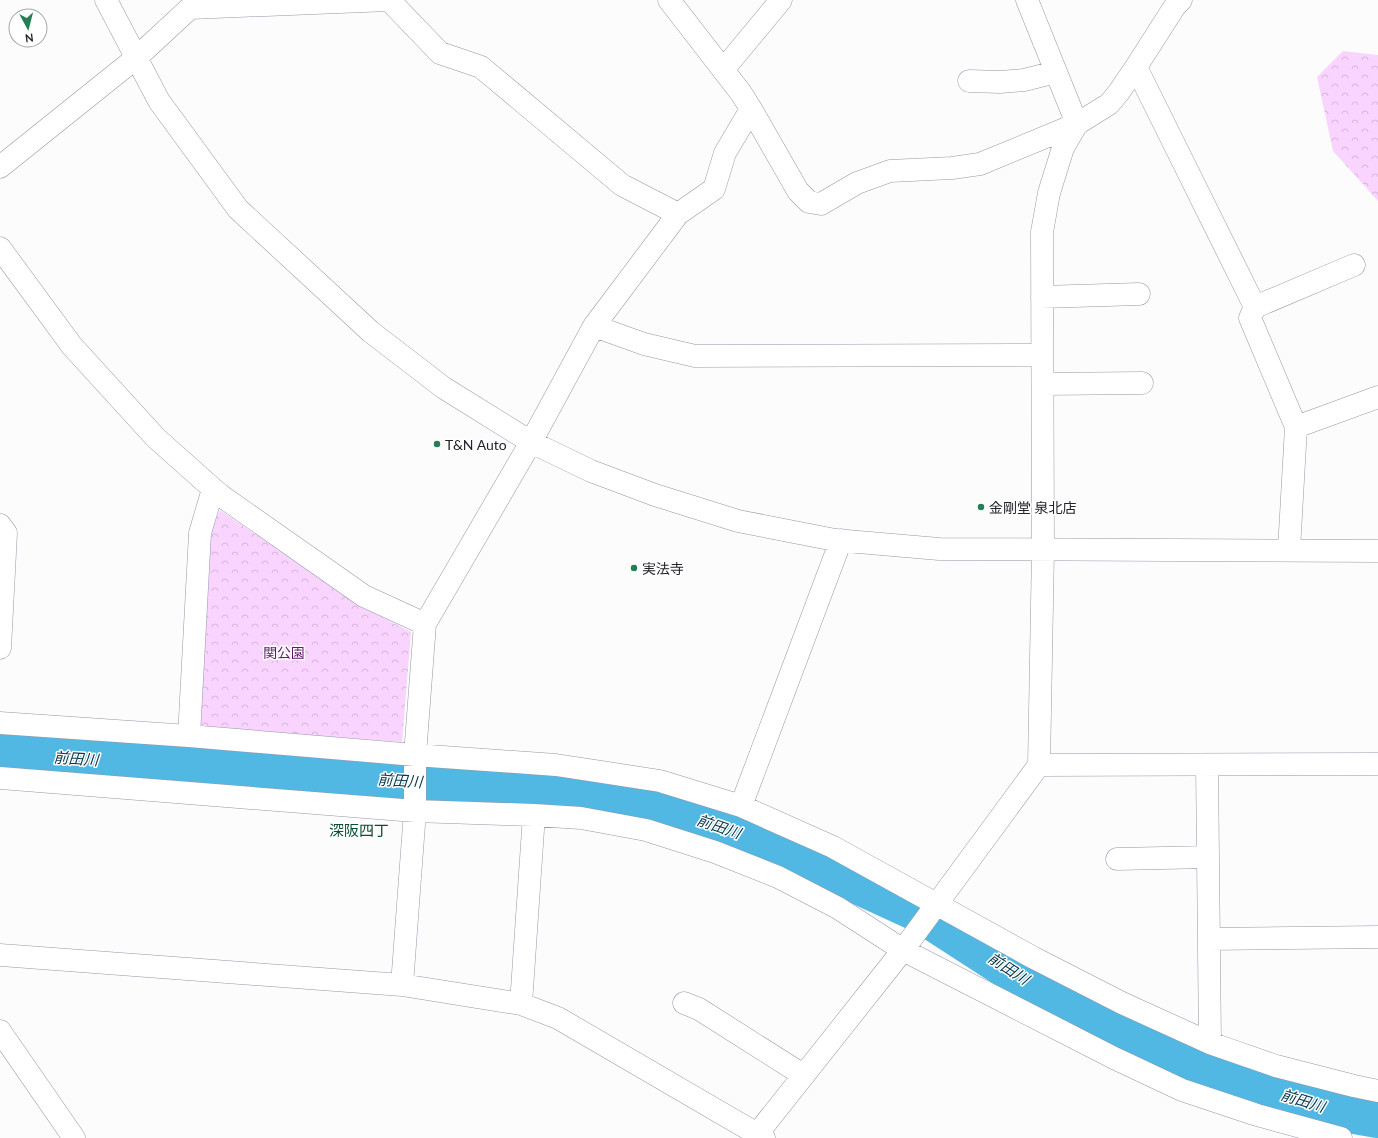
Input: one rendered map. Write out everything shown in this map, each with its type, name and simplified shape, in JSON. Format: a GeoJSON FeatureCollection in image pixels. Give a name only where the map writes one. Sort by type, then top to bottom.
{"type":"FeatureCollection","features":[{"type":"Feature","properties":{"kind":"street"},"geometry":{"type":"LineString","coordinates":[[106,0],[159,101],[238,209],[371,332],[444,388],[531,442],[591,471],[654,495],[738,521],[841,540],[939,549],[1378,550]]}},
{"type":"Feature","properties":{"kind":"street"},"geometry":{"type":"LineString","coordinates":[[0,167],[136,58],[190,8],[389,0],[440,53],[481,67],[622,185],[678,214]]}},
{"type":"Feature","properties":{"kind":"street"},"geometry":{"type":"LineString","coordinates":[[669,0],[741,93],[798,191],[809,202],[821,204],[857,183],[890,171],[952,168],[980,164],[1077,124],[1109,104],[1136,67],[1175,6],[1181,0]]}},
{"type":"Feature","properties":{"kind":"street"},"geometry":{"type":"LineString","coordinates":[[723,70],[781,0]]}},
{"type":"Feature","properties":{"kind":"street"},"geometry":{"type":"LineString","coordinates":[[1027,0],[1077,124]]}},
{"type":"Feature","properties":{"kind":"street"},"geometry":{"type":"LineString","coordinates":[[1136,67],[1255,307]]}},
{"type":"Feature","properties":{"kind":"street"},"geometry":{"type":"LineString","coordinates":[[969,81],[1000,82],[1056,72]]}},
{"type":"Feature","properties":{"kind":"street"},"geometry":{"type":"LineString","coordinates":[[402,985],[415,812],[415,755],[425,624],[531,442],[594,326],[678,214],[714,189],[725,153],[751,109]]}},
{"type":"Feature","properties":{"kind":"street"},"geometry":{"type":"LineString","coordinates":[[0,955],[402,985],[521,1004],[558,1018],[758,1137],[803,1075],[903,950],[1039,765],[1043,550],[1042,232],[1049,193],[1063,148],[1077,124]]}},
{"type":"Feature","properties":{"kind":"street"},"geometry":{"type":"LineString","coordinates":[[0,248],[72,346],[156,438],[213,489],[364,596],[425,624]]}},
{"type":"Feature","properties":{"kind":"street"},"geometry":{"type":"LineString","coordinates":[[1289,550],[1296,427],[1250,318],[1255,307],[1354,265]]}},
{"type":"Feature","properties":{"kind":"street"},"geometry":{"type":"LineString","coordinates":[[1042,297],[1139,294]]}},
{"type":"Feature","properties":{"kind":"street"},"geometry":{"type":"LineString","coordinates":[[594,326],[644,344],[695,356],[1042,355]]}},
{"type":"Feature","properties":{"kind":"street"},"geometry":{"type":"LineString","coordinates":[[1043,384],[1142,383]]}},
{"type":"Feature","properties":{"kind":"street"},"geometry":{"type":"LineString","coordinates":[[1296,427],[1378,397]]}},
{"type":"Feature","properties":{"kind":"street"},"geometry":{"type":"LineString","coordinates":[[189,736],[200,533],[213,489]]}},
{"type":"Feature","properties":{"kind":"street"},"geometry":{"type":"LineString","coordinates":[[0,525],[6,533],[0,648]]}},
{"type":"Feature","properties":{"kind":"street"},"geometry":{"type":"LineString","coordinates":[[741,806],[841,540]]}},
{"type":"Feature","properties":{"kind":"street"},"geometry":{"type":"LineString","coordinates":[[0,723],[189,736],[415,755],[556,764],[660,781],[741,806],[833,847],[936,905],[1041,961],[1122,1003],[1210,1043],[1276,1066],[1378,1091]]}},
{"type":"Feature","properties":{"kind":"street"},"geometry":{"type":"LineString","coordinates":[[1039,765],[1378,764]]}},
{"type":"Feature","properties":{"kind":"street"},"geometry":{"type":"LineString","coordinates":[[1207,765],[1210,1043]]}},
{"type":"Feature","properties":{"kind":"street"},"geometry":{"type":"LineString","coordinates":[[0,778],[415,812],[534,815],[581,818],[646,830],[715,852],[778,877],[838,908],[903,950],[1114,1058],[1182,1090],[1257,1115],[1341,1138]]}},
{"type":"Feature","properties":{"kind":"street"},"geometry":{"type":"LineString","coordinates":[[521,1004],[534,815]]}},
{"type":"Feature","properties":{"kind":"street"},"geometry":{"type":"LineString","coordinates":[[1117,859],[1208,857]]}},
{"type":"Feature","properties":{"kind":"street"},"geometry":{"type":"LineString","coordinates":[[1209,938],[1378,937]]}},
{"type":"Feature","properties":{"kind":"street"},"geometry":{"type":"LineString","coordinates":[[684,1003],[699,1009],[803,1075]]}},
{"type":"Feature","properties":{"kind":"street"},"geometry":{"type":"LineString","coordinates":[[0,1031],[74,1138]]}},
{"type":"Feature","properties":{"kind":"green space"},"geometry":{"type":"Polygon","coordinates":[[[1343,51],[1378,55],[1378,201],[1333,151],[1317,77],[1343,51]]]}},
{"type":"Feature","properties":{"kind":"green space","name":"関公園"},"geometry":{"type":"Polygon","coordinates":[[[220,510],[355,603],[411,632],[402,742],[197,727],[209,535],[220,510]]]}},
{"type":"Feature","properties":{"kind":"waterway","name":"前田川"},"geometry":{"type":"LineString","coordinates":[[0,753],[435,784],[575,792],[684,814],[788,850],[923,912],[1071,1008],[1209,1070],[1326,1107],[1378,1116]]}},
{"type":"Feature","properties":{"kind":"place","name":"T&N Auto"},"geometry":{"type":"Point","coordinates":[437,444]}},
{"type":"Feature","properties":{"kind":"place","name":"金剛堂 泉北店"},"geometry":{"type":"Point","coordinates":[981,507]}},
{"type":"Feature","properties":{"kind":"place","name":"実法寺"},"geometry":{"type":"Point","coordinates":[634,568]}},
{"type":"Feature","properties":{"kind":"district","name":"深阪四丁"},"geometry":{"type":"Point","coordinates":[359,830]}}]}
